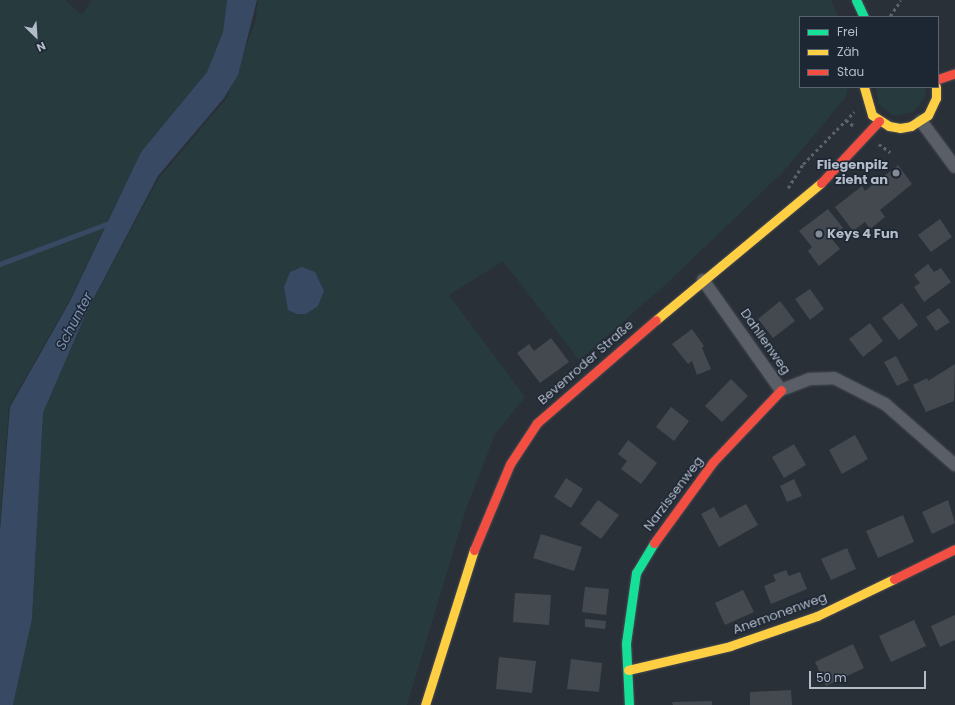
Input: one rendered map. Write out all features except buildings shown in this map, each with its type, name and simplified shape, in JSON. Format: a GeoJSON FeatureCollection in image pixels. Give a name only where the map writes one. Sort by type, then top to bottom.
{"type":"FeatureCollection","features":[{"type":"Feature","properties":{"kind":"main road"},"geometry":{"type":"LineString","coordinates":[[856,0],[864,16]]}},
{"type":"Feature","properties":{"kind":"main road"},"geometry":{"type":"LineString","coordinates":[[939,79],[955,73]]}},
{"type":"Feature","properties":{"kind":"main road"},"geometry":{"type":"LineString","coordinates":[[864,88],[867,107],[879,121],[900,128],[921,121],[933,107],[936,88]]}},
{"type":"Feature","properties":{"kind":"main road","name":"Bevenroder Straße"},"geometry":{"type":"LineString","coordinates":[[424,705],[478,536],[523,442],[537,423],[581,383],[703,280],[830,176],[879,121]]}},
{"type":"Feature","properties":{"kind":"main road","name":"Narzissenweg"},"geometry":{"type":"LineString","coordinates":[[629,705],[626,643],[636,573],[682,502],[713,462],[781,390]]}},
{"type":"Feature","properties":{"kind":"main road","name":"Anemonenweg"},"geometry":{"type":"LineString","coordinates":[[628,670],[730,646],[817,616],[955,549]]}},
{"type":"Feature","properties":{"kind":"street"},"geometry":{"type":"LineString","coordinates":[[921,121],[955,167]]}},
{"type":"Feature","properties":{"kind":"street","name":"Dahlienweg"},"geometry":{"type":"LineString","coordinates":[[703,280],[781,390],[810,379],[834,378],[885,404],[955,465]]}},
{"type":"Feature","properties":{"kind":"path"},"geometry":{"type":"LineString","coordinates":[[890,16],[901,0]]}},
{"type":"Feature","properties":{"kind":"path"},"geometry":{"type":"LineString","coordinates":[[786,190],[803,164],[852,115]]}},
{"type":"Feature","properties":{"kind":"path"},"geometry":{"type":"LineString","coordinates":[[846,120],[854,126]]}},
{"type":"Feature","properties":{"kind":"path"},"geometry":{"type":"LineString","coordinates":[[824,142],[828,145]]}},
{"type":"Feature","properties":{"kind":"path"},"geometry":{"type":"LineString","coordinates":[[875,142],[890,152]]}},
{"type":"Feature","properties":{"kind":"green space"},"geometry":{"type":"Polygon","coordinates":[[[0,0],[65,0],[82,15],[92,0],[227,0],[223,32],[207,72],[141,152],[70,299],[9,406],[0,522],[0,0]]]}},
{"type":"Feature","properties":{"kind":"green space"},"geometry":{"type":"Polygon","coordinates":[[[258,0],[831,0],[838,16],[799,16],[799,88],[848,88],[846,97],[783,172],[664,286],[579,360],[503,261],[449,295],[525,397],[495,434],[466,509],[407,705],[13,705],[32,619],[43,413],[87,311],[159,178],[227,98],[255,22],[258,0]]]}},
{"type":"Feature","properties":{"kind":"green space"},"geometry":{"type":"Polygon","coordinates":[[[876,88],[925,88],[926,95],[914,112],[894,116],[878,104],[876,88]]]}},
{"type":"Feature","properties":{"kind":"water","name":"Schunter"},"geometry":{"type":"Polygon","coordinates":[[[227,0],[257,0],[238,75],[224,98],[158,176],[87,311],[43,413],[32,619],[13,705],[0,705],[0,531],[10,407],[70,301],[141,152],[207,72],[223,32],[227,0]]]}},
{"type":"Feature","properties":{"kind":"water"},"geometry":{"type":"Polygon","coordinates":[[[302,267],[315,272],[324,291],[318,306],[306,314],[297,314],[288,310],[284,287],[290,272],[302,267]]]}},
{"type":"Feature","properties":{"kind":"waterway"},"geometry":{"type":"LineString","coordinates":[[0,264],[109,223]]}},
{"type":"Feature","properties":{"kind":"traffic: fast"},"geometry":{"type":"LineString","coordinates":[[856,0],[864,16]]}},
{"type":"Feature","properties":{"kind":"traffic: fast"},"geometry":{"type":"LineString","coordinates":[[629,705],[626,643],[636,573],[654,543]]}},
{"type":"Feature","properties":{"kind":"traffic: slow"},"geometry":{"type":"LineString","coordinates":[[864,88],[872,115],[889,126],[900,128],[911,126],[928,115],[936,98],[936,88]]}},
{"type":"Feature","properties":{"kind":"traffic: slow"},"geometry":{"type":"LineString","coordinates":[[656,320],[821,183]]}},
{"type":"Feature","properties":{"kind":"traffic: slow"},"geometry":{"type":"LineString","coordinates":[[425,705],[474,550]]}},
{"type":"Feature","properties":{"kind":"traffic: slow"},"geometry":{"type":"LineString","coordinates":[[628,670],[730,646],[817,616],[894,579]]}},
{"type":"Feature","properties":{"kind":"traffic: jam"},"geometry":{"type":"LineString","coordinates":[[939,79],[955,73]]}},
{"type":"Feature","properties":{"kind":"traffic: jam"},"geometry":{"type":"LineString","coordinates":[[821,183],[879,121]]}},
{"type":"Feature","properties":{"kind":"traffic: jam"},"geometry":{"type":"LineString","coordinates":[[474,550],[510,464],[537,423],[656,320]]}},
{"type":"Feature","properties":{"kind":"traffic: jam"},"geometry":{"type":"LineString","coordinates":[[654,543],[713,462],[781,390]]}},
{"type":"Feature","properties":{"kind":"traffic: jam"},"geometry":{"type":"LineString","coordinates":[[894,579],[955,549]]}},
{"type":"Feature","properties":{"kind":"place","name":"Fliegenpilz zieht an"},"geometry":{"type":"Point","coordinates":[896,173]}},
{"type":"Feature","properties":{"kind":"place","name":"Keys 4 Fun"},"geometry":{"type":"Point","coordinates":[819,234]}}]}
